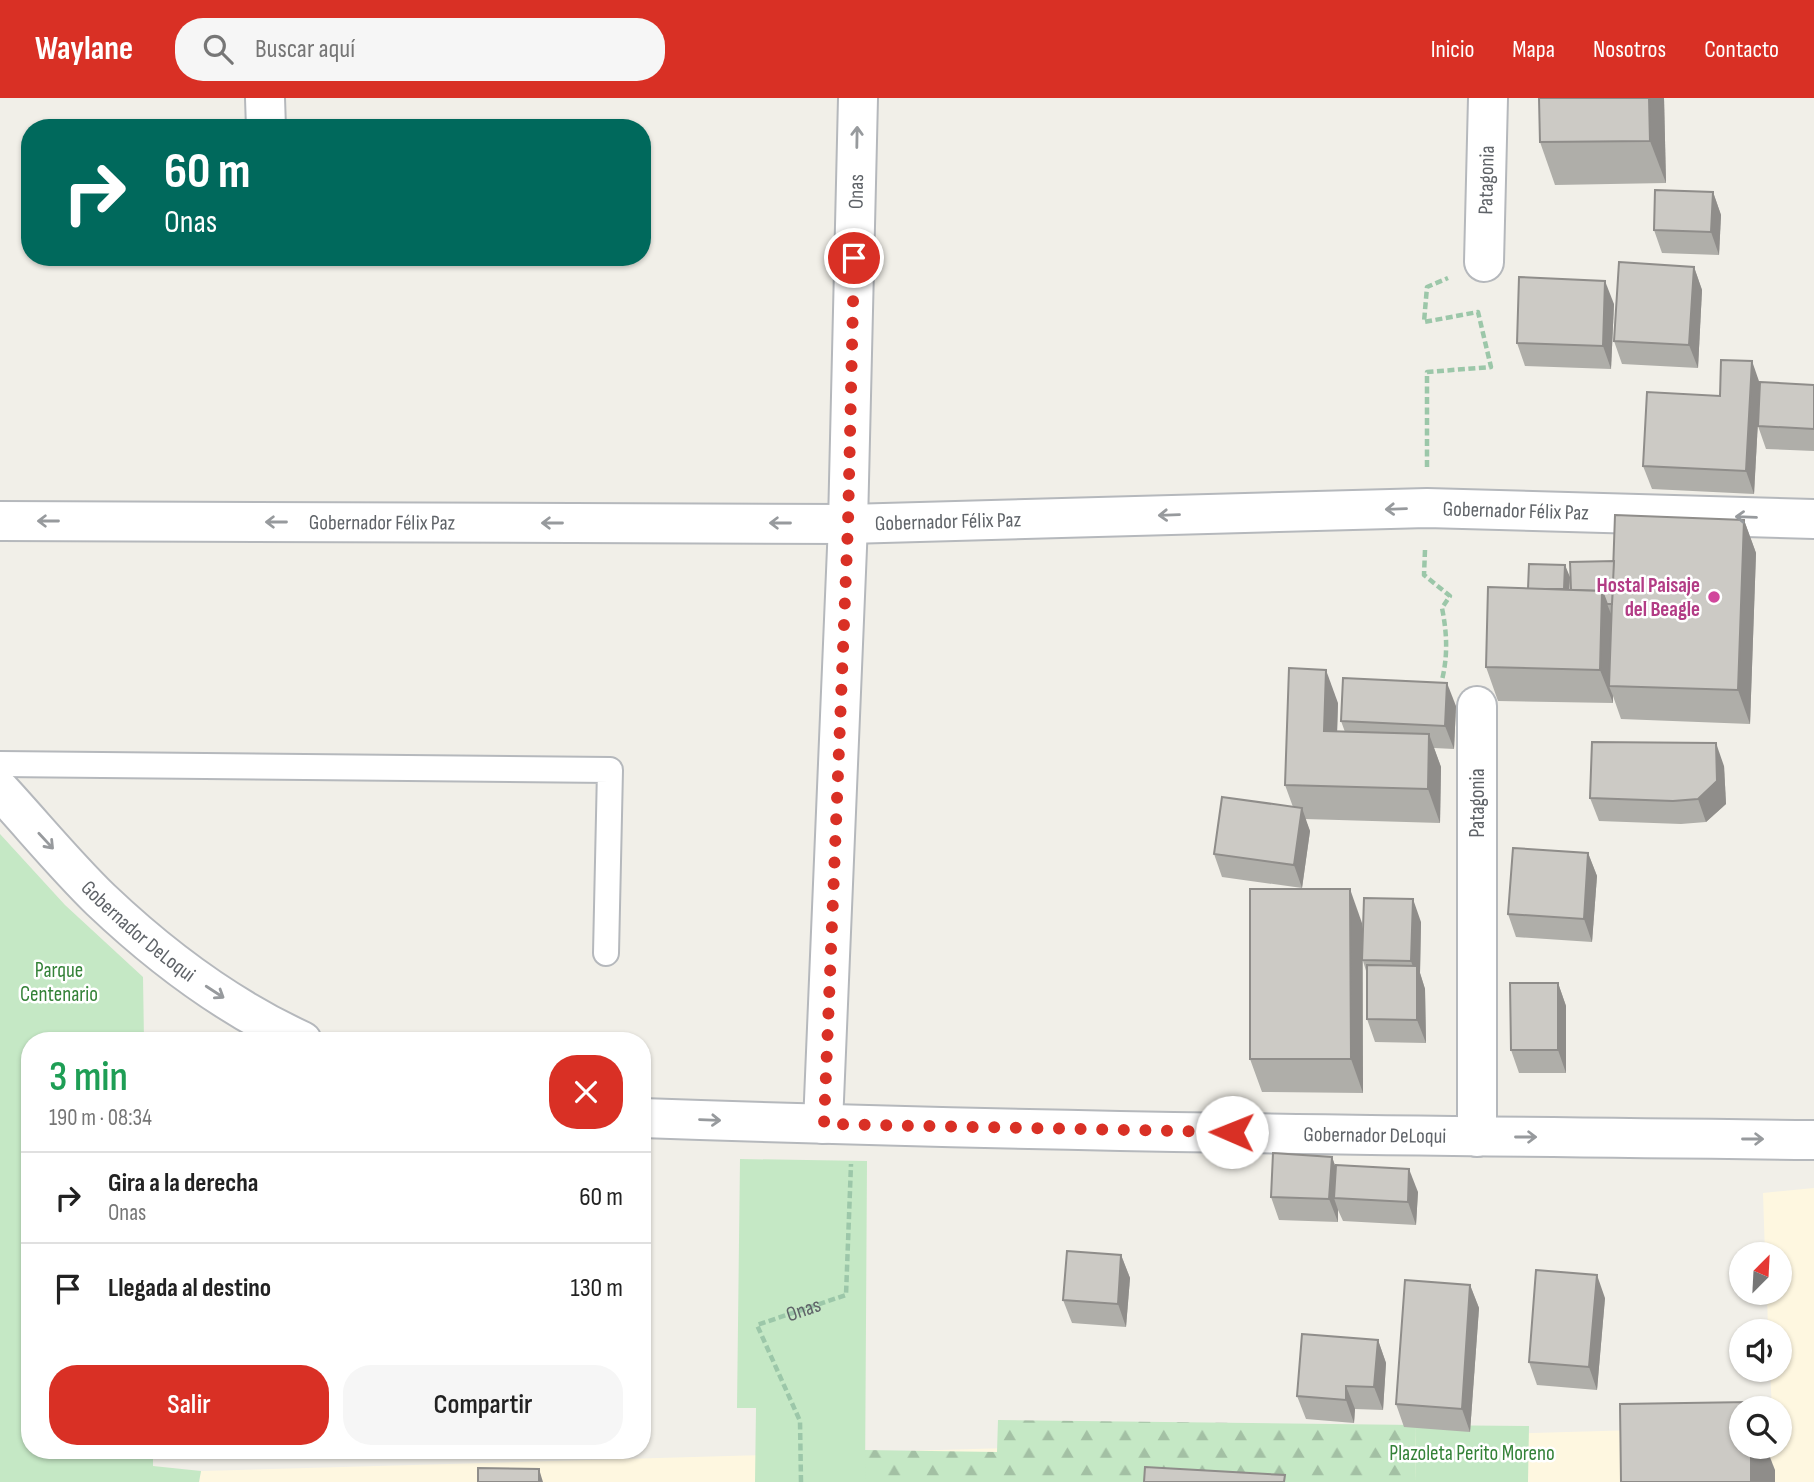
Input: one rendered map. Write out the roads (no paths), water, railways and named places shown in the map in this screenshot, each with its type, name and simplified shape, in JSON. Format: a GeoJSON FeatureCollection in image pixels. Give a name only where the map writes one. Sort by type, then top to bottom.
{"type":"FeatureCollection","features":[{"type":"Feature","properties":{"kind":"street"},"geometry":{"type":"LineString","coordinates":[[265,98],[266,119]]}},
{"type":"Feature","properties":{"kind":"street","name":"Onas"},"geometry":{"type":"LineString","coordinates":[[838,1125],[858,98]]}},
{"type":"Feature","properties":{"kind":"street","name":"Patagonia"},"geometry":{"type":"LineString","coordinates":[[1484,262],[1489,98]]}},
{"type":"Feature","properties":{"kind":"street","name":"Gobernador Félix Paz"},"geometry":{"type":"LineString","coordinates":[[0,521],[848,524],[1427,508],[1814,519]]}},
{"type":"Feature","properties":{"kind":"street","name":"Patagonia"},"geometry":{"type":"LineString","coordinates":[[1477,706],[1477,1137]]}},
{"type":"Feature","properties":{"kind":"street","name":"Gobernador DeLoqui"},"geometry":{"type":"LineString","coordinates":[[0,790],[100,899],[151,943],[188,974],[286,1032]]}},
{"type":"Feature","properties":{"kind":"street","name":"Gobernador DeLoqui"},"geometry":{"type":"LineString","coordinates":[[651,1118],[838,1125],[1477,1137],[1814,1140]]}},
{"type":"Feature","properties":{"kind":"lane"},"geometry":{"type":"LineString","coordinates":[[0,764],[610,770],[606,953]]}},
{"type":"Feature","properties":{"kind":"place","name":"Hostal Paisaje del Beagle"},"geometry":{"type":"Point","coordinates":[1714,597]}},
{"type":"Feature","properties":{"kind":"park label","name":"Parque Centenario"},"geometry":{"type":"Point","coordinates":[59,982]}},
{"type":"Feature","properties":{"kind":"park label","name":"Plazoleta Perito Moreno"},"geometry":{"type":"Point","coordinates":[1472,1453]}}]}
